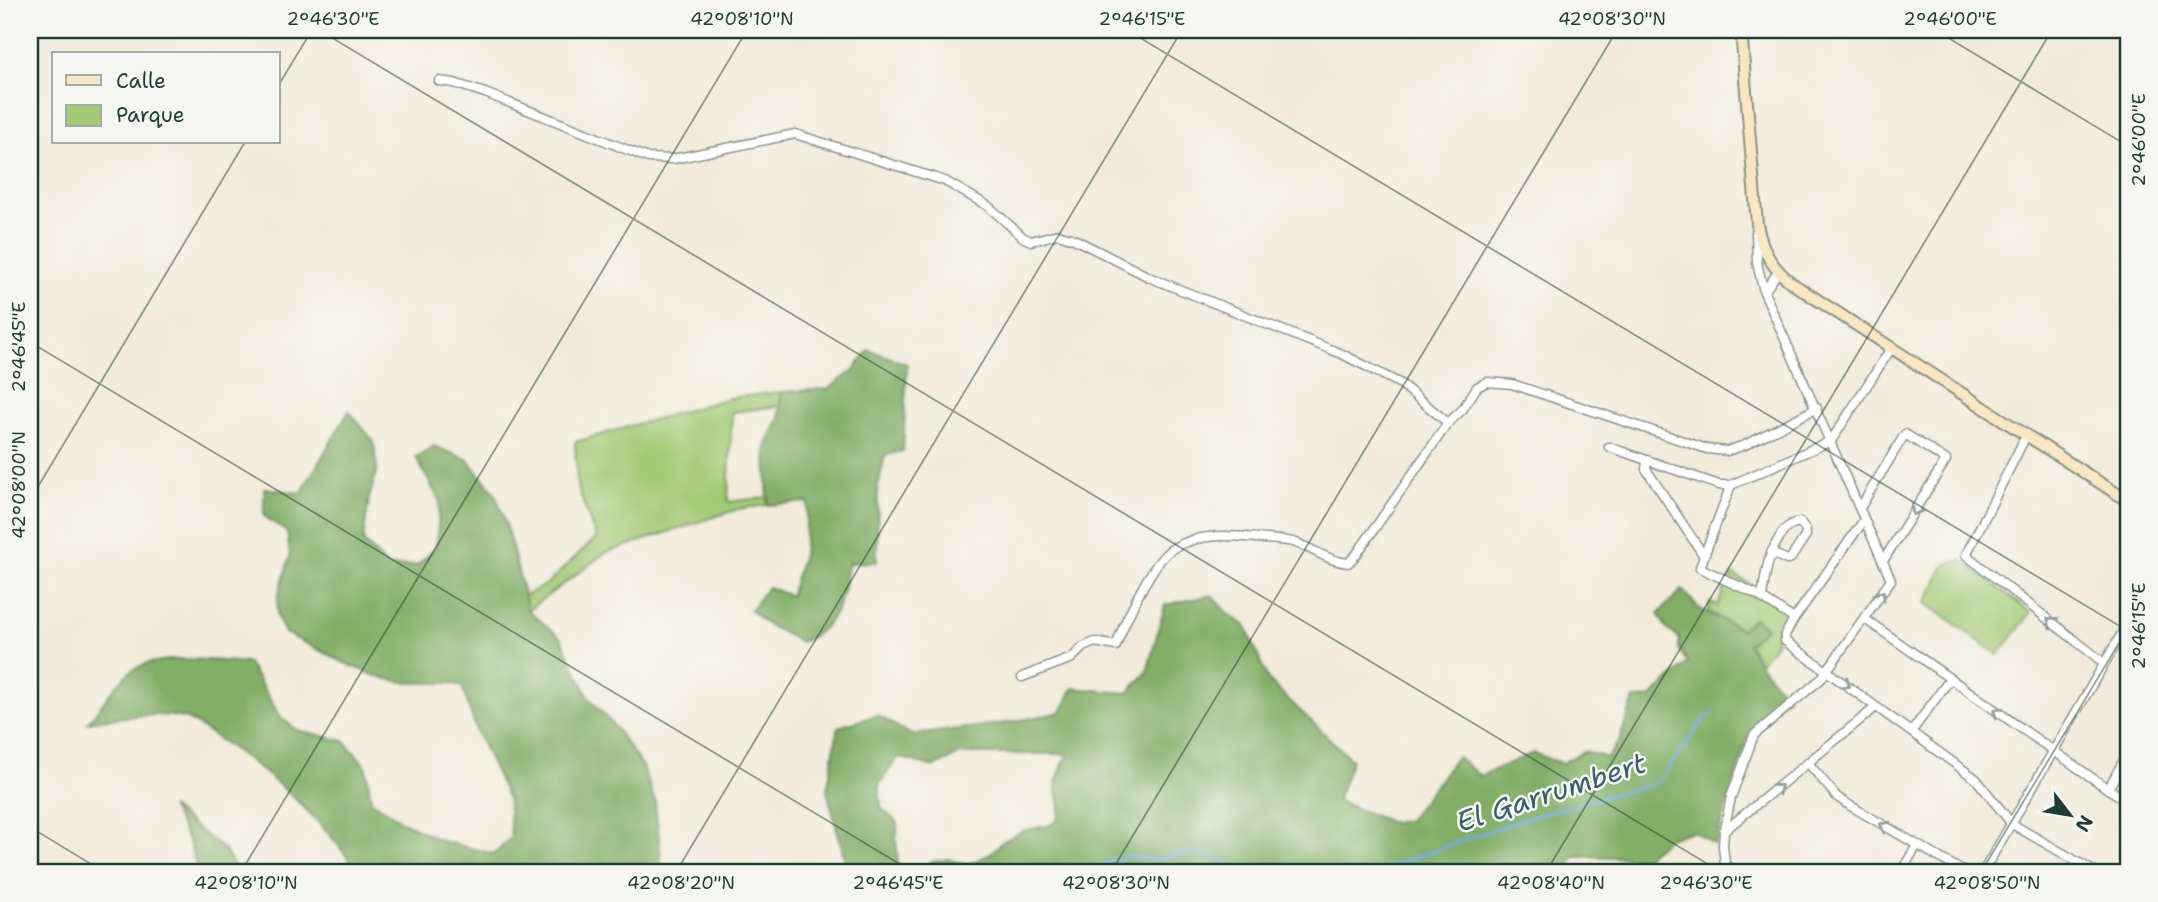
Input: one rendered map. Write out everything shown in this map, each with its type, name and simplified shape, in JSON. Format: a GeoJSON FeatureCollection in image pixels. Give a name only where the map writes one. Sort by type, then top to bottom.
{"type":"FeatureCollection","features":[{"type":"Feature","properties":{"kind":"main road"},"geometry":{"type":"LineString","coordinates":[[1741,30],[1756,225],[1761,246],[1778,272],[2128,500]]}},
{"type":"Feature","properties":{"kind":"street"},"geometry":{"type":"LineString","coordinates":[[439,81],[485,93],[648,158],[673,159],[795,134],[945,181],[989,206],[1024,238],[1031,241],[1058,234],[1074,239],[1150,278],[1342,354],[1401,384],[1448,423]]}},
{"type":"Feature","properties":{"kind":"street"},"geometry":{"type":"LineString","coordinates":[[1738,872],[1726,869],[1724,831],[1731,797],[1754,735],[1821,679],[1891,580],[1764,292],[1755,247],[1756,225]]}},
{"type":"Feature","properties":{"kind":"street"},"geometry":{"type":"LineString","coordinates":[[1758,268],[1770,262]]}},
{"type":"Feature","properties":{"kind":"street"},"geometry":{"type":"LineString","coordinates":[[1764,292],[1778,272]]}},
{"type":"Feature","properties":{"kind":"street"},"geometry":{"type":"LineString","coordinates":[[1609,447],[1718,485],[1731,485],[1831,441],[1892,347]]}},
{"type":"Feature","properties":{"kind":"street"},"geometry":{"type":"LineString","coordinates":[[1022,677],[1072,658],[1083,647],[1095,642],[1116,646],[1133,604],[1158,564],[1171,549],[1201,538],[1224,535],[1292,542],[1332,562],[1348,563],[1448,423],[1462,410],[1477,387],[1487,382],[1512,384],[1707,449],[1727,451],[1816,408]]}},
{"type":"Feature","properties":{"kind":"street"},"geometry":{"type":"LineString","coordinates":[[1860,508],[1905,434],[1946,460],[1883,561]]}},
{"type":"Feature","properties":{"kind":"street"},"geometry":{"type":"LineString","coordinates":[[2027,434],[1965,555],[2105,663]]}},
{"type":"Feature","properties":{"kind":"street"},"geometry":{"type":"LineString","coordinates":[[1647,462],[1646,469],[1704,556]]}},
{"type":"Feature","properties":{"kind":"street"},"geometry":{"type":"LineString","coordinates":[[1731,485],[1700,568],[1737,584],[1794,620]]}},
{"type":"Feature","properties":{"kind":"street"},"geometry":{"type":"LineString","coordinates":[[1864,520],[1794,620],[1785,635],[1785,641],[1976,779],[2012,824],[2095,872]]}},
{"type":"Feature","properties":{"kind":"street"},"geometry":{"type":"LineString","coordinates":[[1762,598],[1770,557],[1785,528],[1791,523],[1800,522],[1806,535],[1791,558],[1787,560],[1776,555],[1770,557]]}},
{"type":"Feature","properties":{"kind":"street"},"geometry":{"type":"LineString","coordinates":[[1865,619],[2128,801]]}},
{"type":"Feature","properties":{"kind":"street"},"geometry":{"type":"LineString","coordinates":[[1983,872],[2128,623]]}},
{"type":"Feature","properties":{"kind":"street"},"geometry":{"type":"LineString","coordinates":[[1912,732],[1950,679]]}},
{"type":"Feature","properties":{"kind":"street"},"geometry":{"type":"LineString","coordinates":[[1724,831],[1877,707]]}},
{"type":"Feature","properties":{"kind":"street"},"geometry":{"type":"LineString","coordinates":[[2108,789],[2128,754]]}},
{"type":"Feature","properties":{"kind":"street"},"geometry":{"type":"LineString","coordinates":[[1809,764],[1838,797],[1964,872]]}},
{"type":"Feature","properties":{"kind":"street"},"geometry":{"type":"LineString","coordinates":[[1901,872],[1917,845]]}},
{"type":"Feature","properties":{"kind":"green space"},"geometry":{"type":"Polygon","coordinates":[[[869,350],[907,364],[903,451],[885,455],[878,486],[877,562],[849,563],[840,600],[831,620],[814,636],[801,642],[769,626],[750,610],[768,587],[790,596],[803,554],[808,502],[768,505],[766,447],[779,418],[781,392],[828,389],[853,371],[869,350]]]}},
{"type":"Feature","properties":{"kind":"green space"},"geometry":{"type":"Polygon","coordinates":[[[781,392],[780,406],[732,412],[728,502],[767,497],[768,505],[738,509],[605,553],[528,610],[524,596],[547,584],[596,538],[577,485],[575,442],[729,398],[781,392]]]}},
{"type":"Feature","properties":{"kind":"green space"},"geometry":{"type":"Polygon","coordinates":[[[349,411],[374,442],[377,470],[369,499],[363,541],[388,567],[418,565],[436,547],[440,502],[416,457],[434,446],[467,459],[495,493],[506,524],[528,610],[561,638],[589,698],[614,726],[642,766],[655,801],[661,859],[659,872],[358,872],[327,832],[291,796],[252,763],[194,723],[183,718],[159,715],[88,722],[118,683],[141,666],[187,659],[248,663],[281,718],[297,730],[344,741],[366,766],[371,800],[403,822],[442,841],[495,854],[511,837],[508,799],[477,733],[462,686],[452,683],[408,683],[378,677],[285,633],[277,616],[278,596],[290,556],[287,532],[264,516],[264,488],[301,493],[349,411]]]}},
{"type":"Feature","properties":{"kind":"green space"},"geometry":{"type":"Polygon","coordinates":[[[1962,560],[2031,613],[1998,655],[1926,603],[1944,565],[1962,560]]]}},
{"type":"Feature","properties":{"kind":"green space"},"geometry":{"type":"Polygon","coordinates":[[[1733,574],[1793,611],[1776,638],[1777,642],[1759,664],[1748,643],[1766,627],[1754,618],[1741,629],[1708,612],[1710,603],[1718,605],[1725,585],[1733,574]]]}},
{"type":"Feature","properties":{"kind":"green space"},"geometry":{"type":"Polygon","coordinates":[[[1682,590],[1700,609],[1741,629],[1754,618],[1766,628],[1748,644],[1761,666],[1787,697],[1763,716],[1747,740],[1715,845],[1693,831],[1668,838],[1644,858],[1576,856],[1562,872],[933,872],[931,862],[948,859],[967,864],[989,855],[1003,841],[1025,830],[1048,826],[1058,820],[1060,808],[1056,782],[1067,754],[961,754],[934,767],[898,757],[879,785],[881,808],[898,823],[896,840],[899,872],[848,872],[827,791],[838,727],[877,715],[912,735],[1006,723],[1061,712],[1073,688],[1128,693],[1147,672],[1165,605],[1211,595],[1228,614],[1246,626],[1268,680],[1352,760],[1337,801],[1393,823],[1408,820],[1457,757],[1480,776],[1533,753],[1562,763],[1585,751],[1607,758],[1619,741],[1634,699],[1650,698],[1688,663],[1679,650],[1679,638],[1667,629],[1658,614],[1682,590]]]}},
{"type":"Feature","properties":{"kind":"green space"},"geometry":{"type":"Polygon","coordinates":[[[170,807],[224,850],[238,872],[198,872],[189,842],[170,807]]]}},
{"type":"Feature","properties":{"kind":"waterway","name":"El Garrumbert"},"geometry":{"type":"LineString","coordinates":[[1374,872],[1520,820],[1657,783],[1707,716],[1715,712]]}},
{"type":"Feature","properties":{"kind":"waterway","name":"El Garrumbert"},"geometry":{"type":"LineString","coordinates":[[1096,872],[1109,860],[1128,856],[1151,860],[1183,853],[1222,858],[1237,872]]}}]}
